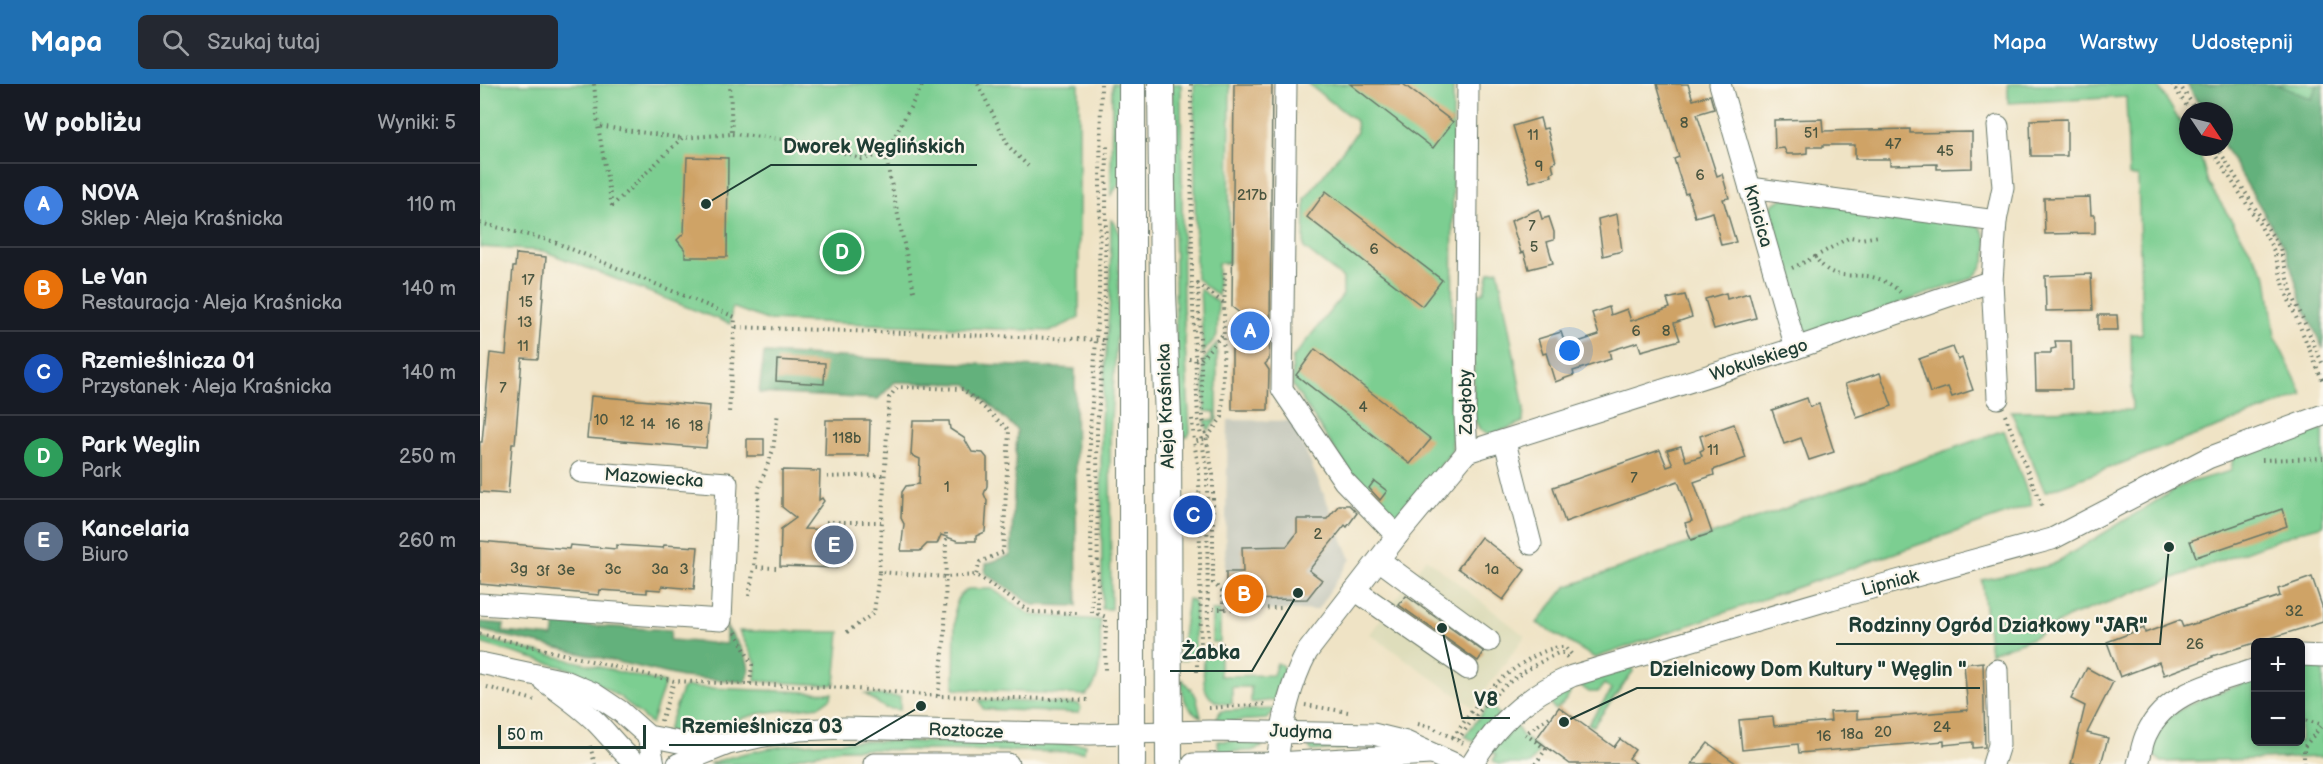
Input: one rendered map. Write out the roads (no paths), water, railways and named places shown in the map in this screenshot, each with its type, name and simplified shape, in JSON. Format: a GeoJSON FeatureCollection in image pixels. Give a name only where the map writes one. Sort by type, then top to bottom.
{"type":"FeatureCollection","features":[{"type":"Feature","properties":{"kind":"main road","name":"Aleja Kraśnicka"},"geometry":{"type":"LineString","coordinates":[[1132,84],[1132,764]]}},
{"type":"Feature","properties":{"kind":"main road","name":"Aleja Kraśnicka"},"geometry":{"type":"LineString","coordinates":[[1161,84],[1163,294],[1168,454],[1169,764]]}},
{"type":"Feature","properties":{"kind":"street"},"geometry":{"type":"LineString","coordinates":[[1286,84],[1282,389],[1344,481],[1397,537]]}},
{"type":"Feature","properties":{"kind":"street","name":"Zagłoby"},"geometry":{"type":"LineString","coordinates":[[1277,764],[1281,731],[1300,665],[1355,590],[1467,452],[1465,416],[1468,84]]}},
{"type":"Feature","properties":{"kind":"street","name":"Kmicica"},"geometry":{"type":"LineString","coordinates":[[1720,84],[1796,348]]}},
{"type":"Feature","properties":{"kind":"street"},"geometry":{"type":"LineString","coordinates":[[1998,126],[2003,187],[1995,221],[1992,281],[1998,398]]}},
{"type":"Feature","properties":{"kind":"street"},"geometry":{"type":"LineString","coordinates":[[1750,188],[1995,221]]}},
{"type":"Feature","properties":{"kind":"street","name":"Wokulskiego"},"geometry":{"type":"LineString","coordinates":[[1467,452],[1505,442],[1796,348],[1992,281]]}},
{"type":"Feature","properties":{"kind":"street","name":"Lipniak"},"geometry":{"type":"LineString","coordinates":[[1472,764],[1496,730],[1520,706],[1550,686],[1581,673],[1831,599],[2052,539],[2208,458],[2323,415]]}},
{"type":"Feature","properties":{"kind":"street"},"geometry":{"type":"LineString","coordinates":[[1505,442],[1531,544]]}},
{"type":"Feature","properties":{"kind":"street","name":"Mazowiecka"},"geometry":{"type":"LineString","coordinates":[[480,604],[721,620],[727,483],[581,472]]}},
{"type":"Feature","properties":{"kind":"street"},"geometry":{"type":"LineString","coordinates":[[1379,560],[1489,641]]}},
{"type":"Feature","properties":{"kind":"street"},"geometry":{"type":"LineString","coordinates":[[1355,590],[1468,669]]}},
{"type":"Feature","properties":{"kind":"street"},"geometry":{"type":"LineString","coordinates":[[2305,655],[2323,656]]}},
{"type":"Feature","properties":{"kind":"street"},"geometry":{"type":"LineString","coordinates":[[480,663],[565,681],[593,693],[620,711],[648,736],[654,764]]}},
{"type":"Feature","properties":{"kind":"street"},"geometry":{"type":"LineString","coordinates":[[1993,764],[1999,745],[1997,670]]}},
{"type":"Feature","properties":{"kind":"street"},"geometry":{"type":"LineString","coordinates":[[2138,764],[2147,733],[2173,701],[2184,694],[2251,671]]}},
{"type":"Feature","properties":{"kind":"street"},"geometry":{"type":"LineString","coordinates":[[534,674],[598,724],[624,760]]}},
{"type":"Feature","properties":{"kind":"street","name":"Roztocze"},"geometry":{"type":"LineString","coordinates":[[678,764],[728,744],[800,730],[844,728],[1090,734],[1169,732]]}},
{"type":"Feature","properties":{"kind":"street","name":"Judyma"},"geometry":{"type":"LineString","coordinates":[[1169,732],[1281,731],[1373,734],[1406,741],[1455,764]]}},
{"type":"Feature","properties":{"kind":"street","name":"Roztocze"},"geometry":{"type":"LineString","coordinates":[[648,736],[684,743],[728,744]]}},
{"type":"Feature","properties":{"kind":"street","name":"Judyma"},"geometry":{"type":"LineString","coordinates":[[1193,764],[1277,764],[1430,754]]}},
{"type":"Feature","properties":{"kind":"street","name":"Roztocze"},"geometry":{"type":"LineString","coordinates":[[874,764],[1008,764]]}},
{"type":"Feature","properties":{"kind":"place","name":"Dworek Węglińskich"},"geometry":{"type":"Point","coordinates":[706,204]}},
{"type":"Feature","properties":{"kind":"place","name":"Park Weglin"},"geometry":{"type":"Point","coordinates":[842,252]}},
{"type":"Feature","properties":{"kind":"place","name":"NOVA"},"geometry":{"type":"Point","coordinates":[1250,331]}},
{"type":"Feature","properties":{"kind":"place","name":"Rzemieślnicza 01"},"geometry":{"type":"Point","coordinates":[1193,515]}},
{"type":"Feature","properties":{"kind":"place","name":"Kancelaria"},"geometry":{"type":"Point","coordinates":[834,545]}},
{"type":"Feature","properties":{"kind":"place","name":"Rodzinny Ogród Działkowy \"JAR\""},"geometry":{"type":"Point","coordinates":[2169,547]}},
{"type":"Feature","properties":{"kind":"place","name":"Żabka"},"geometry":{"type":"Point","coordinates":[1298,593]}},
{"type":"Feature","properties":{"kind":"place","name":"Le Van"},"geometry":{"type":"Point","coordinates":[1244,594]}},
{"type":"Feature","properties":{"kind":"place","name":"V8"},"geometry":{"type":"Point","coordinates":[1442,628]}},
{"type":"Feature","properties":{"kind":"place","name":"Rzemieślnicza 03"},"geometry":{"type":"Point","coordinates":[921,706]}},
{"type":"Feature","properties":{"kind":"place","name":"Dzielnicowy Dom Kultury \" Węglin \""},"geometry":{"type":"Point","coordinates":[1564,722]}}]}
